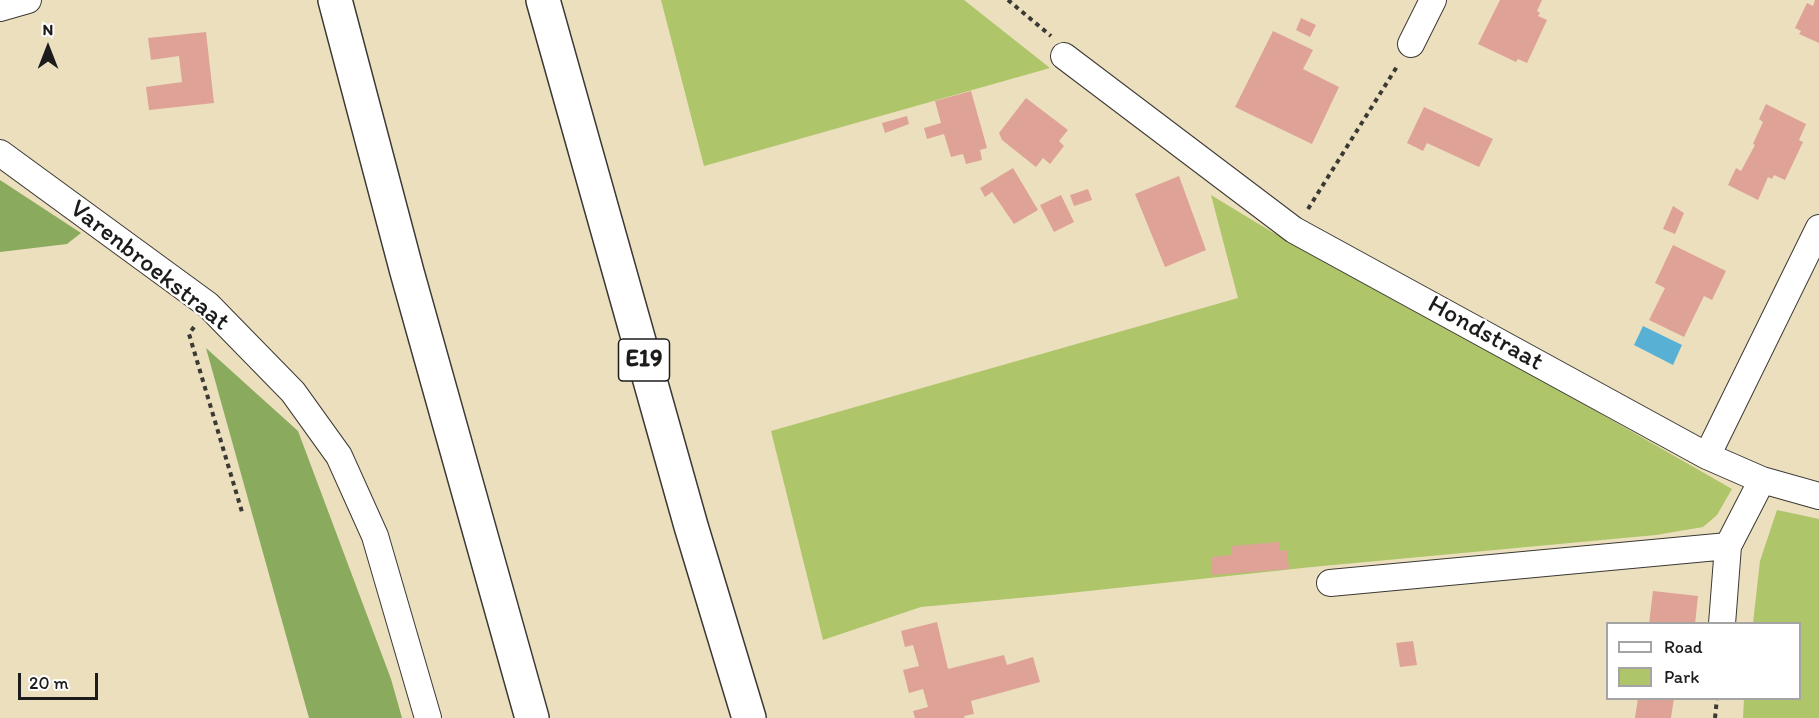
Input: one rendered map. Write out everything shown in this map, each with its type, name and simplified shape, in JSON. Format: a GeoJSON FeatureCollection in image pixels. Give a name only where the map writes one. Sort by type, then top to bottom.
{"type":"FeatureCollection","features":[{"type":"Feature","properties":{"kind":"highway"},"geometry":{"type":"LineString","coordinates":[[335,0],[407,272],[532,718]]}},
{"type":"Feature","properties":{"kind":"highway","name":"E19"},"geometry":{"type":"LineString","coordinates":[[543,0],[688,514],[749,718]]}},
{"type":"Feature","properties":{"kind":"street"},"geometry":{"type":"LineString","coordinates":[[0,8],[28,0]]}},
{"type":"Feature","properties":{"kind":"street"},"geometry":{"type":"LineString","coordinates":[[1411,44],[1433,0]]}},
{"type":"Feature","properties":{"kind":"street","name":"Hondstraat"},"geometry":{"type":"LineString","coordinates":[[1064,56],[1294,230],[1707,456],[1762,480],[1819,496]]}},
{"type":"Feature","properties":{"kind":"street","name":"Varenbroekstraat"},"geometry":{"type":"LineString","coordinates":[[0,153],[208,305],[293,392],[339,456],[375,536],[428,718]]}},
{"type":"Feature","properties":{"kind":"street"},"geometry":{"type":"LineString","coordinates":[[1707,456],[1819,228]]}},
{"type":"Feature","properties":{"kind":"street"},"geometry":{"type":"LineString","coordinates":[[1722,622],[1728,546],[1762,480]]}},
{"type":"Feature","properties":{"kind":"street"},"geometry":{"type":"LineString","coordinates":[[1330,583],[1728,546]]}},
{"type":"Feature","properties":{"kind":"path"},"geometry":{"type":"LineString","coordinates":[[1008,0],[1067,48],[1064,56]]}},
{"type":"Feature","properties":{"kind":"path"},"geometry":{"type":"LineString","coordinates":[[1294,230],[1411,44]]}},
{"type":"Feature","properties":{"kind":"path"},"geometry":{"type":"LineString","coordinates":[[208,305],[189,334],[242,512]]}},
{"type":"Feature","properties":{"kind":"path"},"geometry":{"type":"LineString","coordinates":[[1715,718],[1717,700]]}},
{"type":"Feature","properties":{"kind":"green space"},"geometry":{"type":"Polygon","coordinates":[[[661,0],[964,0],[1050,68],[704,166],[661,0]]]}},
{"type":"Feature","properties":{"kind":"green space"},"geometry":{"type":"Polygon","coordinates":[[[0,180],[81,233],[67,244],[0,252],[0,180]]]}},
{"type":"Feature","properties":{"kind":"green space"},"geometry":{"type":"Polygon","coordinates":[[[1211,195],[1272,232],[1582,403],[1732,489],[1717,515],[1703,527],[1656,535],[921,607],[823,640],[771,431],[1238,298],[1211,195]]]}},
{"type":"Feature","properties":{"kind":"green space"},"geometry":{"type":"Polygon","coordinates":[[[206,348],[298,431],[391,679],[402,718],[309,718],[206,348]]]}},
{"type":"Feature","properties":{"kind":"green space"},"geometry":{"type":"Polygon","coordinates":[[[1777,510],[1819,519],[1819,718],[1743,718],[1744,700],[1801,700],[1801,622],[1753,622],[1760,561],[1777,510]]]}},
{"type":"Feature","properties":{"kind":"water"},"geometry":{"type":"Polygon","coordinates":[[[1643,326],[1682,345],[1673,365],[1634,345],[1643,326]]]}},
{"type":"Feature","properties":{"kind":"building"},"geometry":{"type":"Polygon","coordinates":[[[1500,0],[1542,0],[1537,11],[1540,13],[1538,16],[1547,20],[1527,63],[1518,59],[1516,62],[1478,44],[1500,0]]]}},
{"type":"Feature","properties":{"kind":"building"},"geometry":{"type":"Polygon","coordinates":[[[1815,0],[1819,0],[1819,43],[1799,34],[1801,31],[1795,28],[1807,3],[1813,6],[1815,0]]]}},
{"type":"Feature","properties":{"kind":"building"},"geometry":{"type":"Polygon","coordinates":[[[1301,18],[1316,25],[1310,37],[1296,30],[1301,18]]]}},
{"type":"Feature","properties":{"kind":"building"},"geometry":{"type":"Polygon","coordinates":[[[1273,31],[1313,50],[1303,69],[1339,87],[1312,144],[1235,107],[1273,31]]]}},
{"type":"Feature","properties":{"kind":"building"},"geometry":{"type":"Polygon","coordinates":[[[206,32],[214,103],[149,110],[146,87],[182,82],[179,56],[151,60],[148,38],[206,32]]]}},
{"type":"Feature","properties":{"kind":"building"},"geometry":{"type":"Polygon","coordinates":[[[971,91],[987,148],[980,150],[982,160],[966,164],[963,154],[951,157],[944,134],[927,139],[924,128],[941,123],[935,101],[971,91]]]}},
{"type":"Feature","properties":{"kind":"building"},"geometry":{"type":"Polygon","coordinates":[[[1026,98],[1068,130],[1059,141],[1064,146],[1050,164],[1043,158],[1036,167],[1002,140],[999,133],[1026,98]]]}},
{"type":"Feature","properties":{"kind":"building"},"geometry":{"type":"Polygon","coordinates":[[[1766,104],[1806,124],[1799,140],[1803,142],[1785,180],[1774,175],[1772,179],[1768,177],[1758,200],[1728,185],[1736,168],[1741,171],[1755,145],[1753,144],[1763,122],[1759,119],[1766,104]]]}},
{"type":"Feature","properties":{"kind":"building"},"geometry":{"type":"Polygon","coordinates":[[[1424,107],[1493,139],[1479,167],[1427,143],[1423,151],[1407,143],[1424,107]]]}},
{"type":"Feature","properties":{"kind":"building"},"geometry":{"type":"Polygon","coordinates":[[[907,116],[909,124],[885,133],[882,123],[907,116]]]}},
{"type":"Feature","properties":{"kind":"building"},"geometry":{"type":"Polygon","coordinates":[[[1013,168],[1038,210],[1014,224],[992,192],[985,197],[980,188],[1013,168]]]}},
{"type":"Feature","properties":{"kind":"building"},"geometry":{"type":"Polygon","coordinates":[[[1179,176],[1206,250],[1165,267],[1135,194],[1179,176]]]}},
{"type":"Feature","properties":{"kind":"building"},"geometry":{"type":"Polygon","coordinates":[[[1088,189],[1092,200],[1074,206],[1070,195],[1088,189]]]}},
{"type":"Feature","properties":{"kind":"building"},"geometry":{"type":"Polygon","coordinates":[[[1061,195],[1074,222],[1054,232],[1040,205],[1061,195]]]}},
{"type":"Feature","properties":{"kind":"building"},"geometry":{"type":"Polygon","coordinates":[[[1673,206],[1684,213],[1675,234],[1663,229],[1673,206]]]}},
{"type":"Feature","properties":{"kind":"building"},"geometry":{"type":"Polygon","coordinates":[[[1673,245],[1726,271],[1712,300],[1704,296],[1684,337],[1649,320],[1665,288],[1655,283],[1673,245]]]}},
{"type":"Feature","properties":{"kind":"building"},"geometry":{"type":"Polygon","coordinates":[[[1279,542],[1280,551],[1287,550],[1289,569],[1212,575],[1211,557],[1232,555],[1232,546],[1279,542]]]}},
{"type":"Feature","properties":{"kind":"building"},"geometry":{"type":"Polygon","coordinates":[[[1653,591],[1698,596],[1695,622],[1649,622],[1653,591]]]}},
{"type":"Feature","properties":{"kind":"building"},"geometry":{"type":"Polygon","coordinates":[[[937,622],[948,669],[1004,655],[1007,665],[1033,657],[1040,682],[971,701],[974,714],[964,716],[965,718],[915,718],[913,711],[928,707],[923,689],[909,693],[903,670],[919,666],[913,645],[905,647],[901,631],[937,622]]]}},
{"type":"Feature","properties":{"kind":"building"},"geometry":{"type":"Polygon","coordinates":[[[1413,641],[1417,665],[1400,667],[1396,643],[1413,641]]]}},
{"type":"Feature","properties":{"kind":"building"},"geometry":{"type":"Polygon","coordinates":[[[1638,700],[1674,700],[1671,718],[1635,718],[1638,700]]]}}]}
